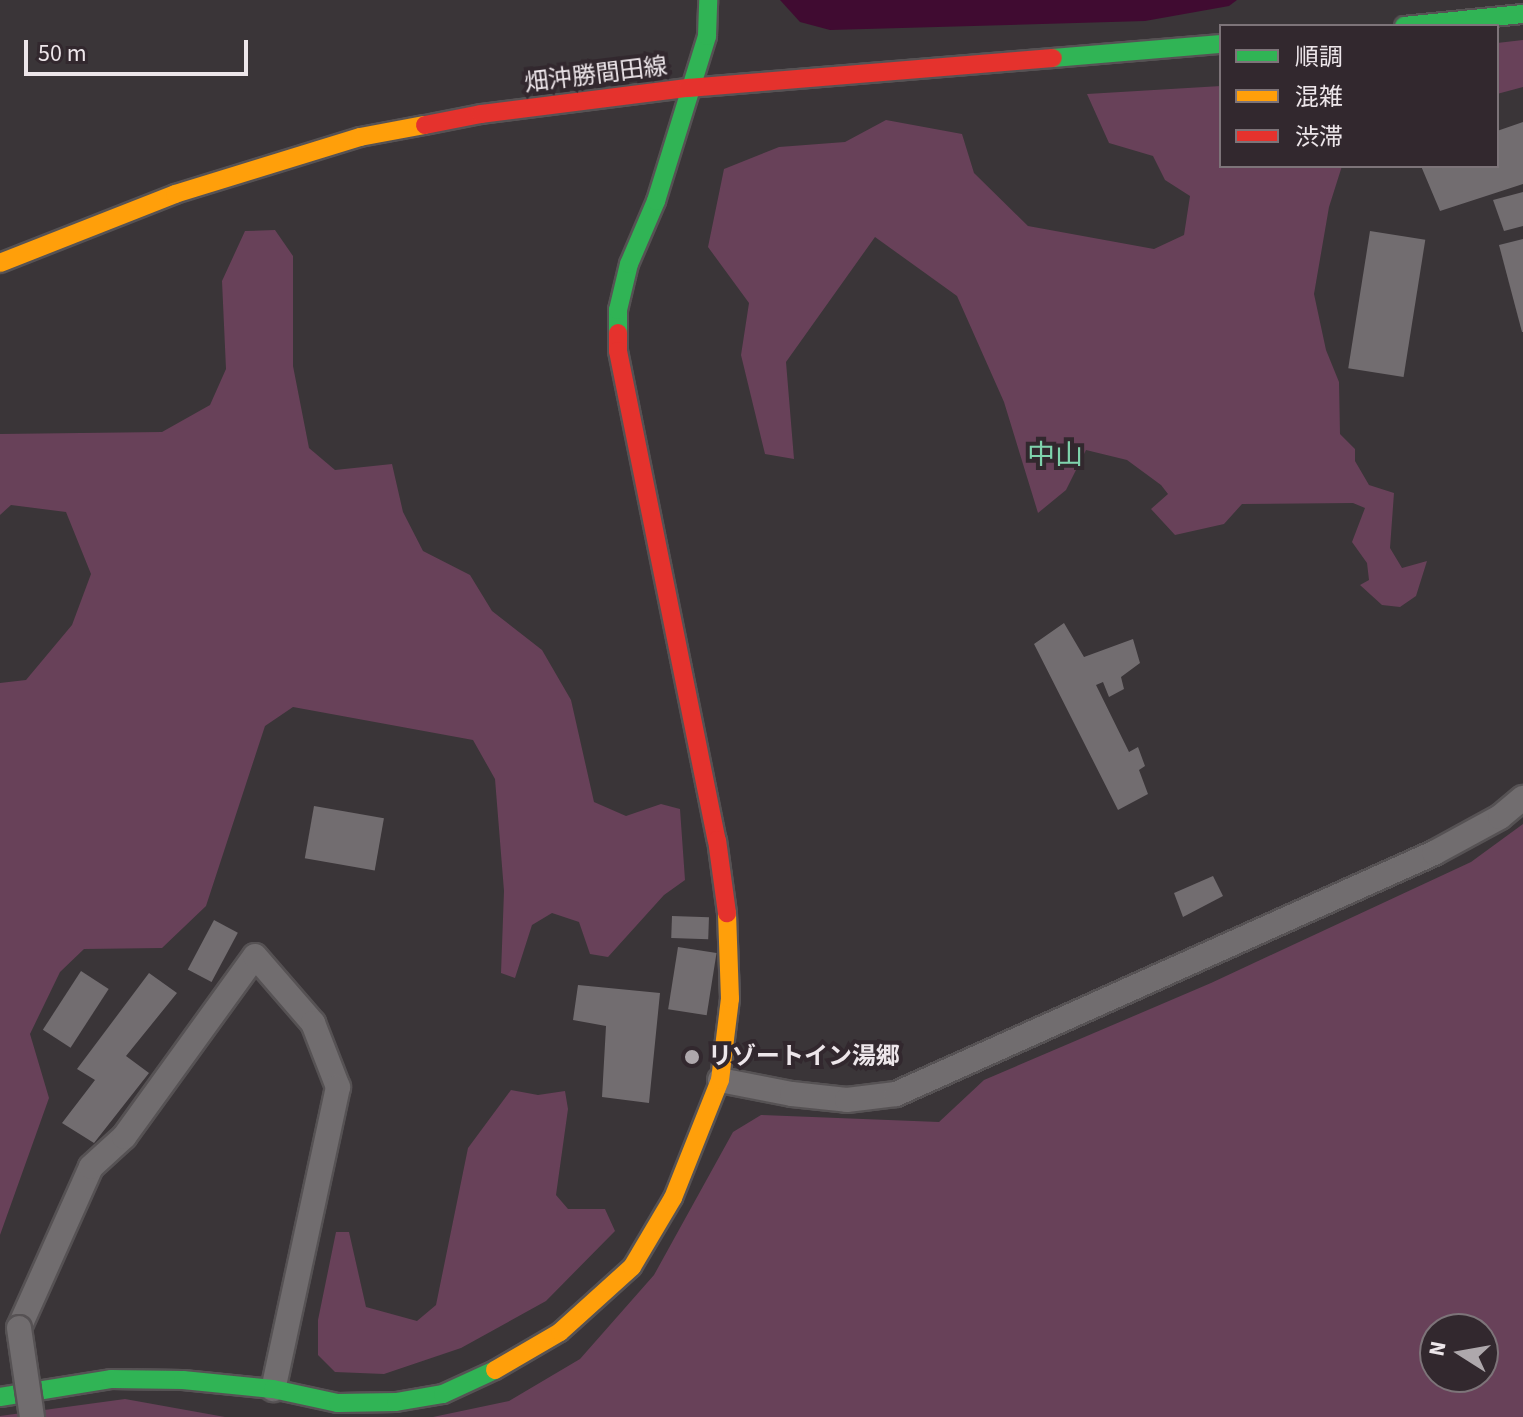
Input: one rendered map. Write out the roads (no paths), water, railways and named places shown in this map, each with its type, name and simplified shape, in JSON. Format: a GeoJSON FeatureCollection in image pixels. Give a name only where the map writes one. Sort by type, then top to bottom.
{"type":"FeatureCollection","features":[{"type":"Feature","properties":{"kind":"street"},"geometry":{"type":"LineString","coordinates":[[0,1397],[58,1385],[111,1379],[183,1380],[273,1389],[338,1403],[396,1402],[443,1394],[500,1368],[560,1332],[632,1267],[673,1198],[720,1080],[730,999],[729,927],[717,840],[618,351],[618,310],[629,264],[656,201],[688,88],[707,36],[708,0]]}},
{"type":"Feature","properties":{"kind":"street"},"geometry":{"type":"LineString","coordinates":[[1424,24],[1523,14]]}},
{"type":"Feature","properties":{"kind":"street","name":"畑沖勝間田線"},"geometry":{"type":"LineString","coordinates":[[0,263],[175,194],[360,137],[481,114],[688,88],[1219,44]]}},
{"type":"Feature","properties":{"kind":"street"},"geometry":{"type":"LineString","coordinates":[[720,1080],[792,1094],[847,1100],[896,1094],[1434,853],[1500,817],[1523,798]]}},
{"type":"Feature","properties":{"kind":"street"},"geometry":{"type":"LineString","coordinates":[[32,1417],[19,1328],[91,1167],[124,1137],[255,956],[313,1023],[338,1087],[273,1389]]}},
{"type":"Feature","properties":{"kind":"street"},"geometry":{"type":"LineString","coordinates":[[429,1417],[443,1394]]}},
{"type":"Feature","properties":{"kind":"place","name":"リゾートイン湯郷"},"geometry":{"type":"Point","coordinates":[692,1057]}},
{"type":"Feature","properties":{"kind":"district","name":"中山"},"geometry":{"type":"Point","coordinates":[1055,455]}}]}
